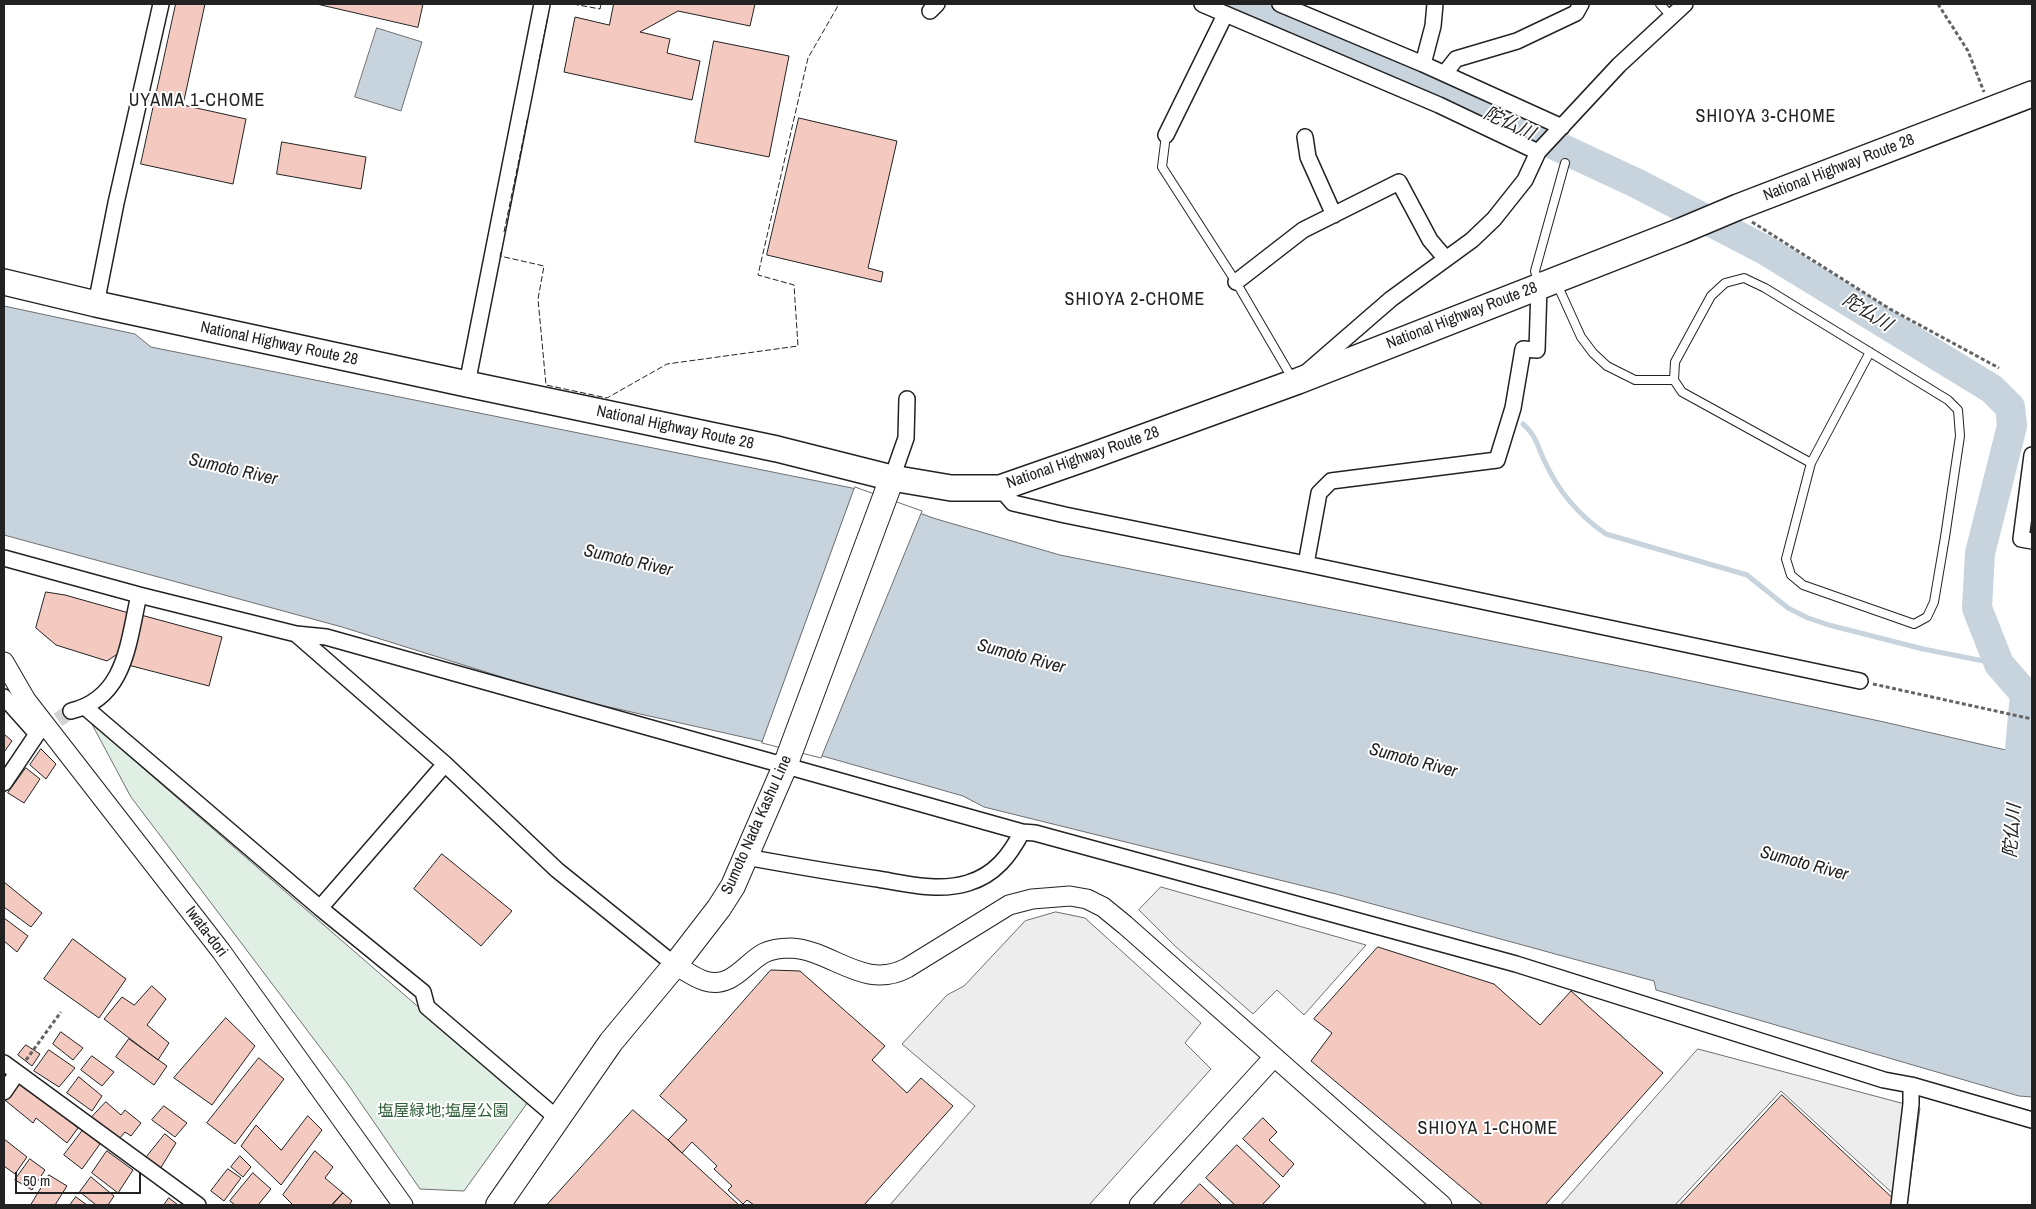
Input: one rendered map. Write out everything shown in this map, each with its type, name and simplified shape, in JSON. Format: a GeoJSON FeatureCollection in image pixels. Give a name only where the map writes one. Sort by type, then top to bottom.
{"type":"FeatureCollection","features":[{"type":"Feature","properties":{"kind":"highway","name":"National Highway Route 28"},"geometry":{"type":"LineString","coordinates":[[4,282],[96,304],[777,449],[889,485],[1000,488],[1296,381],[2032,94]]}},
{"type":"Feature","properties":{"kind":"main road","name":"Sumoto Nada Kashu Line"},"geometry":{"type":"LineString","coordinates":[[498,1205],[610,1042],[675,965],[719,908],[733,886],[785,766],[889,485]]}},
{"type":"Feature","properties":{"kind":"street"},"geometry":{"type":"LineString","coordinates":[[96,304],[116,203],[161,4]]}},
{"type":"Feature","properties":{"kind":"street"},"geometry":{"type":"LineString","coordinates":[[467,384],[542,4]]}},
{"type":"Feature","properties":{"kind":"street"},"geometry":{"type":"LineString","coordinates":[[1202,4],[1439,105],[1538,152]]}},
{"type":"Feature","properties":{"kind":"street"},"geometry":{"type":"LineString","coordinates":[[1280,4],[1445,73],[1562,127]]}},
{"type":"Feature","properties":{"kind":"street"},"geometry":{"type":"LineString","coordinates":[[1423,64],[1433,26],[1435,4]]}},
{"type":"Feature","properties":{"kind":"street"},"geometry":{"type":"LineString","coordinates":[[1445,73],[1456,58],[1517,42],[1576,12],[1581,4]]}},
{"type":"Feature","properties":{"kind":"street"},"geometry":{"type":"LineString","coordinates":[[1296,381],[1391,299],[1472,240],[1494,219],[1525,180],[1538,152],[1620,65],[1685,4]]}},
{"type":"Feature","properties":{"kind":"street"},"geometry":{"type":"LineString","coordinates":[[1166,135],[1226,14]]}},
{"type":"Feature","properties":{"kind":"street"},"geometry":{"type":"LineString","coordinates":[[1305,137],[1308,157],[1334,215]]}},
{"type":"Feature","properties":{"kind":"street"},"geometry":{"type":"LineString","coordinates":[[1236,282],[1303,230],[1399,182],[1430,240],[1446,259]]}},
{"type":"Feature","properties":{"kind":"street"},"geometry":{"type":"LineString","coordinates":[[1306,564],[1319,493],[1331,481],[1497,460],[1513,408],[1523,349],[1537,350],[1547,283]]}},
{"type":"Feature","properties":{"kind":"street"},"geometry":{"type":"LineString","coordinates":[[889,485],[906,438],[907,399]]}},
{"type":"Feature","properties":{"kind":"street"},"geometry":{"type":"LineString","coordinates":[[2032,455],[2021,539],[2032,541]]}},
{"type":"Feature","properties":{"kind":"street"},"geometry":{"type":"LineString","coordinates":[[1000,488],[1013,503],[1860,681]]}},
{"type":"Feature","properties":{"kind":"street"},"geometry":{"type":"LineString","coordinates":[[4,558],[139,595],[296,634],[326,637],[1022,832],[1045,836],[1516,964],[1884,1080],[1912,1084],[2032,1120]]}},
{"type":"Feature","properties":{"kind":"street"},"geometry":{"type":"LineString","coordinates":[[139,595],[116,679],[101,698],[78,710],[423,992],[427,1006],[557,1118]]}},
{"type":"Feature","properties":{"kind":"street"},"geometry":{"type":"LineString","coordinates":[[296,634],[445,764],[557,870],[675,965],[704,981],[716,982],[735,977],[764,953],[790,948],[804,950],[873,976],[896,974],[1009,906],[1032,899],[1050,897],[1070,896],[1087,899],[1103,907],[1442,1205]]}},
{"type":"Feature","properties":{"kind":"street","name":"Iwata-dori"},"geometry":{"type":"LineString","coordinates":[[4,662],[26,700],[221,951],[403,1205]]}},
{"type":"Feature","properties":{"kind":"street"},"geometry":{"type":"LineString","coordinates":[[4,697],[37,734],[4,783]]}},
{"type":"Feature","properties":{"kind":"street"},"geometry":{"type":"LineString","coordinates":[[320,908],[445,764]]}},
{"type":"Feature","properties":{"kind":"street"},"geometry":{"type":"LineString","coordinates":[[746,857],[840,874],[931,887],[951,888],[971,882],[999,867],[1013,850],[1022,832]]}},
{"type":"Feature","properties":{"kind":"street"},"geometry":{"type":"LineString","coordinates":[[1139,1205],[1274,1057]]}},
{"type":"Feature","properties":{"kind":"street"},"geometry":{"type":"LineString","coordinates":[[4,1063],[198,1205]]}},
{"type":"Feature","properties":{"kind":"street"},"geometry":{"type":"LineString","coordinates":[[4,1092],[17,1073]]}},
{"type":"Feature","properties":{"kind":"street"},"geometry":{"type":"LineString","coordinates":[[1899,1205],[1912,1084]]}},
{"type":"Feature","properties":{"kind":"lane"},"geometry":{"type":"LineString","coordinates":[[1660,4],[1671,16]]}},
{"type":"Feature","properties":{"kind":"lane"},"geometry":{"type":"LineString","coordinates":[[1166,135],[1162,167],[1236,282],[1296,381]]}},
{"type":"Feature","properties":{"kind":"lane"},"geometry":{"type":"LineString","coordinates":[[1564,163],[1535,271],[1547,283],[1593,353],[1607,366],[1635,380],[1674,380]]}},
{"type":"Feature","properties":{"kind":"lane"},"geometry":{"type":"LineString","coordinates":[[1811,464],[1682,392],[1674,380],[1675,362],[1711,296],[1725,284],[1744,278],[1765,288],[1870,352],[1948,400],[1958,410],[1960,436],[1945,537],[1934,602],[1927,616],[1914,624],[1803,585],[1791,575],[1786,559],[1811,464],[1870,352]]}},
{"type":"Feature","properties":{"kind":"path"},"geometry":{"type":"LineString","coordinates":[[1938,4],[1968,50],[1991,109]]}},
{"type":"Feature","properties":{"kind":"path"},"geometry":{"type":"LineString","coordinates":[[1736,208],[1756,226],[1865,294],[1999,368]]}},
{"type":"Feature","properties":{"kind":"path"},"geometry":{"type":"LineString","coordinates":[[1973,706],[2032,719]]}},
{"type":"Feature","properties":{"kind":"path"},"geometry":{"type":"LineString","coordinates":[[17,1073],[61,1012]]}},
{"type":"Feature","properties":{"kind":"green space","name":"塩屋緑地;塩屋公園"},"geometry":{"type":"Polygon","coordinates":[[[92,724],[528,1102],[464,1191],[420,1189],[347,1083],[131,797],[92,724]]]}},
{"type":"Feature","properties":{"kind":"shaded area"},"geometry":{"type":"Polygon","coordinates":[[[1161,887],[1366,945],[1304,1015],[1277,990],[1253,1014],[1175,946],[1139,910],[1161,887]]]}},
{"type":"Feature","properties":{"kind":"shaded area"},"geometry":{"type":"Polygon","coordinates":[[[1056,912],[1085,918],[1201,1023],[1185,1043],[1211,1069],[1089,1205],[890,1205],[975,1106],[902,1044],[947,995],[964,986],[1025,921],[1056,912]]]}},
{"type":"Feature","properties":{"kind":"shaded area"},"geometry":{"type":"Polygon","coordinates":[[[1698,1049],[1920,1108],[1907,1205],[1900,1205],[1902,1202],[1781,1091],[1675,1205],[1561,1205],[1698,1049]]]}},
{"type":"Feature","properties":{"kind":"water"},"geometry":{"type":"Polygon","coordinates":[[[377,28],[422,42],[401,111],[355,97],[377,28]]]}},
{"type":"Feature","properties":{"kind":"water","name":"Sumoto River"},"geometry":{"type":"Polygon","coordinates":[[[4,306],[135,334],[151,347],[852,488],[933,518],[1060,555],[1654,673],[2032,756],[2032,1097],[2019,1096],[1656,990],[1654,981],[1336,894],[984,807],[963,796],[805,751],[569,698],[342,627],[4,535],[4,306]]]}},
{"type":"Feature","properties":{"kind":"pier"},"geometry":{"type":"Polygon","coordinates":[[[855,487],[922,511],[821,758],[762,743],[855,487]]]}},
{"type":"Feature","properties":{"kind":"building"},"geometry":{"type":"Polygon","coordinates":[[[176,4],[205,4],[183,105],[246,119],[233,184],[141,164],[176,4]]]}},
{"type":"Feature","properties":{"kind":"building"},"geometry":{"type":"Polygon","coordinates":[[[317,4],[423,4],[418,27],[317,4]]]}},
{"type":"Feature","properties":{"kind":"building"},"geometry":{"type":"Polygon","coordinates":[[[614,4],[755,4],[750,26],[678,11],[640,32],[670,39],[667,53],[700,61],[692,100],[564,72],[575,17],[609,25],[614,4]]]}},
{"type":"Feature","properties":{"kind":"building"},"geometry":{"type":"Polygon","coordinates":[[[714,41],[789,56],[769,157],[695,142],[714,41]]]}},
{"type":"Feature","properties":{"kind":"building"},"geometry":{"type":"Polygon","coordinates":[[[799,118],[897,141],[868,268],[883,272],[881,282],[767,255],[799,118]]]}},
{"type":"Feature","properties":{"kind":"building"},"geometry":{"type":"Polygon","coordinates":[[[282,142],[366,157],[361,189],[277,174],[282,142]]]}},
{"type":"Feature","properties":{"kind":"building"},"geometry":{"type":"Polygon","coordinates":[[[46,592],[65,595],[129,613],[119,653],[107,661],[56,645],[36,628],[46,592]]]}},
{"type":"Feature","properties":{"kind":"building"},"geometry":{"type":"Polygon","coordinates":[[[141,615],[222,637],[209,686],[128,665],[141,615]]]}},
{"type":"Feature","properties":{"kind":"building"},"geometry":{"type":"Polygon","coordinates":[[[4,734],[12,741],[4,752],[4,734]]]}},
{"type":"Feature","properties":{"kind":"building"},"geometry":{"type":"Polygon","coordinates":[[[41,749],[56,764],[46,779],[30,765],[41,749]]]}},
{"type":"Feature","properties":{"kind":"building"},"geometry":{"type":"Polygon","coordinates":[[[26,768],[40,779],[24,803],[8,793],[26,768]]]}},
{"type":"Feature","properties":{"kind":"building"},"geometry":{"type":"Polygon","coordinates":[[[442,854],[512,911],[481,946],[414,889],[442,854]]]}},
{"type":"Feature","properties":{"kind":"building"},"geometry":{"type":"Polygon","coordinates":[[[4,882],[42,913],[31,927],[4,907],[4,882]]]}},
{"type":"Feature","properties":{"kind":"building"},"geometry":{"type":"Polygon","coordinates":[[[4,918],[28,936],[17,952],[4,941],[4,918]]]}},
{"type":"Feature","properties":{"kind":"building"},"geometry":{"type":"Polygon","coordinates":[[[73,939],[126,979],[99,1018],[44,979],[73,939]]]}},
{"type":"Feature","properties":{"kind":"building"},"geometry":{"type":"Polygon","coordinates":[[[1378,947],[1494,984],[1540,1025],[1571,991],[1663,1073],[1545,1205],[1483,1205],[1311,1061],[1332,1033],[1314,1019],[1378,947]]]}},
{"type":"Feature","properties":{"kind":"building"},"geometry":{"type":"Polygon","coordinates":[[[771,970],[800,971],[885,1046],[872,1060],[907,1093],[921,1078],[953,1106],[864,1205],[754,1205],[747,1200],[743,1204],[728,1190],[732,1186],[714,1169],[717,1166],[692,1142],[682,1153],[668,1140],[687,1120],[660,1096],[771,970]]]}},
{"type":"Feature","properties":{"kind":"building"},"geometry":{"type":"Polygon","coordinates":[[[152,986],[166,999],[147,1025],[169,1043],[158,1060],[104,1019],[122,997],[134,1005],[152,986]]]}},
{"type":"Feature","properties":{"kind":"building"},"geometry":{"type":"Polygon","coordinates":[[[226,1018],[255,1046],[212,1105],[174,1078],[226,1018]]]}},
{"type":"Feature","properties":{"kind":"building"},"geometry":{"type":"Polygon","coordinates":[[[61,1032],[83,1048],[73,1060],[53,1044],[61,1032]]]}},
{"type":"Feature","properties":{"kind":"building"},"geometry":{"type":"Polygon","coordinates":[[[129,1039],[167,1066],[154,1085],[116,1057],[129,1039]]]}},
{"type":"Feature","properties":{"kind":"building"},"geometry":{"type":"Polygon","coordinates":[[[26,1045],[40,1054],[32,1066],[18,1055],[26,1045]]]}},
{"type":"Feature","properties":{"kind":"building"},"geometry":{"type":"Polygon","coordinates":[[[49,1050],[75,1068],[59,1087],[34,1071],[49,1050]]]}},
{"type":"Feature","properties":{"kind":"building"},"geometry":{"type":"Polygon","coordinates":[[[92,1056],[114,1072],[102,1086],[81,1070],[92,1056]]]}},
{"type":"Feature","properties":{"kind":"building"},"geometry":{"type":"Polygon","coordinates":[[[259,1058],[284,1079],[235,1144],[207,1123],[259,1058]]]}},
{"type":"Feature","properties":{"kind":"building"},"geometry":{"type":"Polygon","coordinates":[[[79,1077],[102,1096],[92,1111],[67,1093],[79,1077]]]}},
{"type":"Feature","properties":{"kind":"building"},"geometry":{"type":"Polygon","coordinates":[[[21,1082],[78,1128],[67,1143],[36,1118],[33,1123],[6,1101],[21,1082]]]}},
{"type":"Feature","properties":{"kind":"building"},"geometry":{"type":"Polygon","coordinates":[[[1782,1095],[1898,1203],[1896,1205],[1680,1205],[1782,1095]]]}},
{"type":"Feature","properties":{"kind":"building"},"geometry":{"type":"Polygon","coordinates":[[[106,1102],[121,1115],[125,1110],[141,1123],[131,1136],[125,1132],[119,1139],[91,1118],[106,1102]]]}},
{"type":"Feature","properties":{"kind":"building"},"geometry":{"type":"Polygon","coordinates":[[[164,1106],[187,1123],[175,1137],[152,1120],[164,1106]]]}},
{"type":"Feature","properties":{"kind":"building"},"geometry":{"type":"Polygon","coordinates":[[[633,1110],[668,1140],[739,1205],[547,1205],[633,1110]]]}},
{"type":"Feature","properties":{"kind":"building"},"geometry":{"type":"Polygon","coordinates":[[[308,1116],[322,1130],[281,1185],[241,1146],[256,1125],[281,1150],[308,1116]]]}},
{"type":"Feature","properties":{"kind":"building"},"geometry":{"type":"Polygon","coordinates":[[[1263,1118],[1277,1132],[1269,1140],[1294,1164],[1283,1177],[1243,1139],[1263,1118]]]}},
{"type":"Feature","properties":{"kind":"building"},"geometry":{"type":"Polygon","coordinates":[[[83,1130],[100,1144],[82,1169],[64,1155],[83,1130]]]}},
{"type":"Feature","properties":{"kind":"building"},"geometry":{"type":"Polygon","coordinates":[[[165,1134],[176,1143],[160,1169],[145,1159],[165,1134]]]}},
{"type":"Feature","properties":{"kind":"building"},"geometry":{"type":"Polygon","coordinates":[[[4,1139],[27,1157],[15,1174],[4,1166],[4,1139]]]}},
{"type":"Feature","properties":{"kind":"building"},"geometry":{"type":"Polygon","coordinates":[[[1237,1145],[1280,1186],[1262,1205],[1235,1205],[1206,1178],[1237,1145]]]}},
{"type":"Feature","properties":{"kind":"building"},"geometry":{"type":"Polygon","coordinates":[[[107,1151],[133,1170],[118,1193],[92,1173],[107,1151]]]}},
{"type":"Feature","properties":{"kind":"building"},"geometry":{"type":"Polygon","coordinates":[[[315,1151],[333,1167],[325,1178],[343,1193],[332,1205],[293,1205],[283,1195],[315,1151]]]}},
{"type":"Feature","properties":{"kind":"building"},"geometry":{"type":"Polygon","coordinates":[[[240,1156],[251,1167],[243,1177],[231,1167],[240,1156]]]}},
{"type":"Feature","properties":{"kind":"building"},"geometry":{"type":"Polygon","coordinates":[[[30,1159],[45,1170],[32,1190],[15,1180],[30,1159]]]}},
{"type":"Feature","properties":{"kind":"building"},"geometry":{"type":"Polygon","coordinates":[[[228,1169],[241,1178],[224,1201],[211,1191],[228,1169]]]}},
{"type":"Feature","properties":{"kind":"building"},"geometry":{"type":"Polygon","coordinates":[[[253,1173],[271,1189],[258,1205],[235,1205],[230,1201],[253,1173]]]}},
{"type":"Feature","properties":{"kind":"building"},"geometry":{"type":"Polygon","coordinates":[[[49,1175],[67,1186],[55,1205],[31,1205],[49,1175]]]}},
{"type":"Feature","properties":{"kind":"building"},"geometry":{"type":"Polygon","coordinates":[[[91,1177],[114,1196],[108,1205],[96,1205],[80,1192],[91,1177]]]}},
{"type":"Feature","properties":{"kind":"building"},"geometry":{"type":"Polygon","coordinates":[[[1200,1184],[1222,1205],[1180,1205],[1200,1184]]]}},
{"type":"Feature","properties":{"kind":"building"},"geometry":{"type":"Polygon","coordinates":[[[343,1193],[352,1201],[349,1205],[332,1205],[343,1193]]]}},
{"type":"Feature","properties":{"kind":"building"},"geometry":{"type":"Polygon","coordinates":[[[76,1197],[87,1205],[70,1205],[76,1197]]]}},
{"type":"Feature","properties":{"kind":"building"},"geometry":{"type":"Polygon","coordinates":[[[169,1198],[178,1205],[164,1205],[169,1198]]]}},
{"type":"Feature","properties":{"kind":"waterway","name":"陀仏川"},"geometry":{"type":"LineString","coordinates":[[1239,4],[1430,87],[1636,183],[1765,250],[1992,389],[2010,407],[2012,426],[1980,553],[1977,608],[1999,664],[2025,694],[2016,794]]}},
{"type":"Feature","properties":{"kind":"waterway"},"geometry":{"type":"LineString","coordinates":[[1523,424],[1534,436],[1562,492],[1586,519],[1606,534],[1747,575],[1788,608],[1808,618],[1829,625],[1923,649],[1999,664]]}},
{"type":"Feature","properties":{"kind":"tunnel"},"geometry":{"type":"LineString","coordinates":[[39,733],[71,711]]}},
{"type":"Feature","properties":{"kind":"fence"},"geometry":{"type":"LineString","coordinates":[[573,4],[600,9],[601,4]]}},
{"type":"Feature","properties":{"kind":"fence"},"geometry":{"type":"LineString","coordinates":[[501,252],[500,256],[544,266],[538,299],[546,385],[607,398],[667,364],[798,346],[794,285],[758,275],[808,58],[839,4]]}},
{"type":"Feature","properties":{"kind":"fence"},"geometry":{"type":"LineString","coordinates":[[538,65],[548,16]]}},
{"type":"Feature","properties":{"kind":"fence"},"geometry":{"type":"LineString","coordinates":[[504,232],[528,116]]}},
{"type":"Feature","properties":{"kind":"district","name":"UYAMA 1-CHOME"},"geometry":{"type":"Point","coordinates":[197,101]}},
{"type":"Feature","properties":{"kind":"district","name":"SHIOYA 3-CHOME"},"geometry":{"type":"Point","coordinates":[1766,117]}},
{"type":"Feature","properties":{"kind":"district","name":"SHIOYA 2-CHOME"},"geometry":{"type":"Point","coordinates":[1135,300]}},
{"type":"Feature","properties":{"kind":"district","name":"SHIOYA 1-CHOME"},"geometry":{"type":"Point","coordinates":[1488,1129]}}]}
